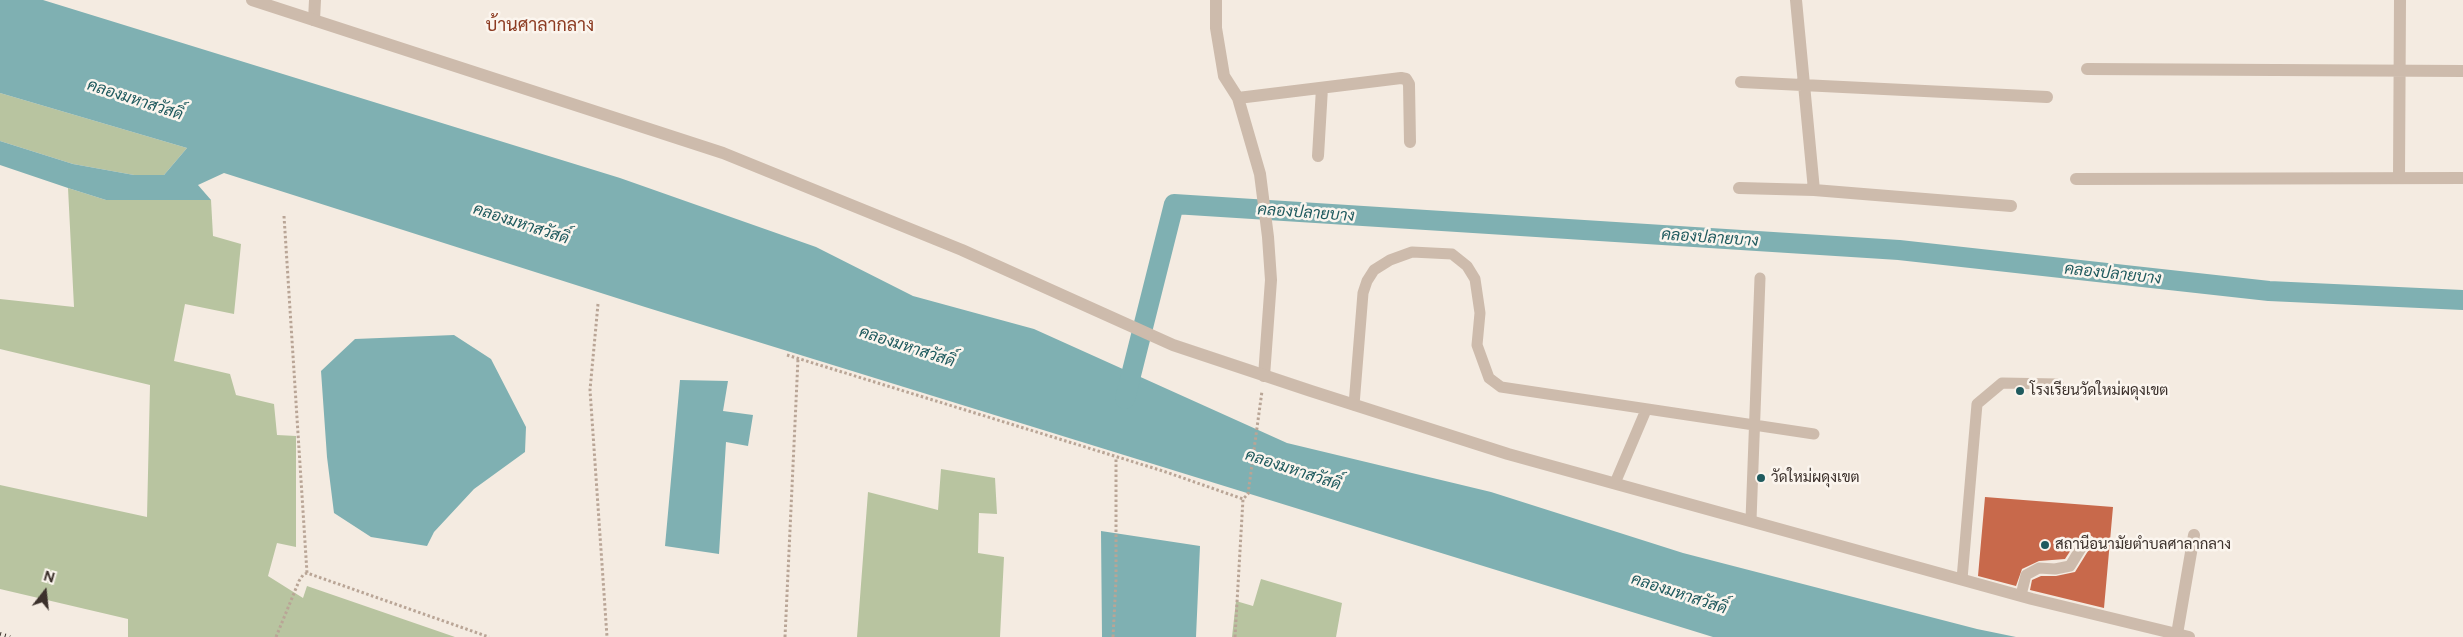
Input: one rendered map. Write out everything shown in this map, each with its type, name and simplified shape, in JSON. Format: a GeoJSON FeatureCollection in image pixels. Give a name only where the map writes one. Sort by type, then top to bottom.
{"type":"FeatureCollection","features":[{"type":"Feature","properties":{"kind":"street"},"geometry":{"type":"LineString","coordinates":[[252,0],[723,152],[962,250],[1172,345],[1496,451],[2021,595],[2183,636],[2194,535]]}},
{"type":"Feature","properties":{"kind":"street"},"geometry":{"type":"LineString","coordinates":[[314,20],[315,0]]}},
{"type":"Feature","properties":{"kind":"street"},"geometry":{"type":"LineString","coordinates":[[1216,0],[1216,28],[1224,76],[1238,98],[1260,174],[1271,280],[1264,376]]}},
{"type":"Feature","properties":{"kind":"street"},"geometry":{"type":"LineString","coordinates":[[1796,0],[1814,190]]}},
{"type":"Feature","properties":{"kind":"street"},"geometry":{"type":"LineString","coordinates":[[2399,177],[2400,0]]}},
{"type":"Feature","properties":{"kind":"street"},"geometry":{"type":"LineString","coordinates":[[2087,69],[2463,71]]}},
{"type":"Feature","properties":{"kind":"street"},"geometry":{"type":"LineString","coordinates":[[1238,98],[1401,78],[1406,79],[1409,84],[1410,142]]}},
{"type":"Feature","properties":{"kind":"street"},"geometry":{"type":"LineString","coordinates":[[1741,82],[2048,96]]}},
{"type":"Feature","properties":{"kind":"street"},"geometry":{"type":"LineString","coordinates":[[1318,156],[1322,88]]}},
{"type":"Feature","properties":{"kind":"street"},"geometry":{"type":"LineString","coordinates":[[2076,179],[2463,178]]}},
{"type":"Feature","properties":{"kind":"street"},"geometry":{"type":"LineString","coordinates":[[1739,188],[1814,190],[2011,206]]}},
{"type":"Feature","properties":{"kind":"lane"},"geometry":{"type":"LineString","coordinates":[[1354,405],[1363,293],[1374,270],[1390,260],[1412,252],[1452,254],[1467,266],[1475,279],[1480,313],[1478,345],[1489,378],[1501,387],[1814,434]]}},
{"type":"Feature","properties":{"kind":"lane"},"geometry":{"type":"LineString","coordinates":[[1751,520],[1760,278]]}},
{"type":"Feature","properties":{"kind":"lane"},"geometry":{"type":"LineString","coordinates":[[1962,579],[1977,404],[2002,383],[2058,384]]}},
{"type":"Feature","properties":{"kind":"lane"},"geometry":{"type":"LineString","coordinates":[[1615,483],[1646,410]]}},
{"type":"Feature","properties":{"kind":"lane"},"geometry":{"type":"LineString","coordinates":[[2021,595],[2026,575],[2039,568],[2055,569],[2070,566],[2086,540]]}},
{"type":"Feature","properties":{"kind":"path"},"geometry":{"type":"LineString","coordinates":[[284,216],[307,573]]}},
{"type":"Feature","properties":{"kind":"path"},"geometry":{"type":"LineString","coordinates":[[598,304],[590,390],[607,637]]}},
{"type":"Feature","properties":{"kind":"path"},"geometry":{"type":"LineString","coordinates":[[788,355],[1116,457],[1243,499]]}},
{"type":"Feature","properties":{"kind":"path"},"geometry":{"type":"LineString","coordinates":[[785,637],[798,359]]}},
{"type":"Feature","properties":{"kind":"path"},"geometry":{"type":"LineString","coordinates":[[1235,637],[1243,499],[1248,494],[1260,407]]}},
{"type":"Feature","properties":{"kind":"path"},"geometry":{"type":"LineString","coordinates":[[1113,637],[1116,580],[1116,457]]}},
{"type":"Feature","properties":{"kind":"path"},"geometry":{"type":"LineString","coordinates":[[276,637],[299,581],[307,573]]}},
{"type":"Feature","properties":{"kind":"path"},"geometry":{"type":"LineString","coordinates":[[307,573],[489,637]]}},
{"type":"Feature","properties":{"kind":"green space"},"geometry":{"type":"Polygon","coordinates":[[[0,93],[187,148],[164,175],[134,175],[73,164],[0,141],[0,93]]]}},
{"type":"Feature","properties":{"kind":"green space"},"geometry":{"type":"Polygon","coordinates":[[[68,188],[106,200],[211,200],[213,236],[241,244],[234,314],[185,304],[174,361],[230,374],[236,395],[274,404],[277,435],[296,436],[296,547],[277,543],[268,576],[303,598],[307,586],[455,637],[128,637],[128,619],[0,589],[0,485],[147,517],[150,385],[0,349],[0,299],[74,307],[68,188]]]}},
{"type":"Feature","properties":{"kind":"green space"},"geometry":{"type":"Polygon","coordinates":[[[941,469],[995,478],[997,514],[979,513],[978,553],[1004,557],[1000,637],[857,637],[868,492],[938,510],[941,469]]]}},
{"type":"Feature","properties":{"kind":"green space"},"geometry":{"type":"Polygon","coordinates":[[[1261,579],[1342,603],[1336,637],[1232,637],[1236,601],[1253,606],[1261,579]]]}},
{"type":"Feature","properties":{"kind":"water","name":"คลองมหาสวัสดิ์"},"geometry":{"type":"Polygon","coordinates":[[[0,0],[43,0],[620,178],[816,247],[913,296],[1034,329],[1287,443],[1491,492],[1683,553],[1977,629],[2016,637],[1713,637],[645,307],[224,173],[198,185],[211,200],[106,200],[68,188],[0,165],[0,141],[73,164],[134,175],[164,175],[187,148],[0,93],[0,0]]]}},
{"type":"Feature","properties":{"kind":"water"},"geometry":{"type":"Polygon","coordinates":[[[454,335],[491,359],[526,427],[525,452],[474,489],[434,532],[427,546],[371,537],[334,513],[327,457],[321,371],[355,339],[454,335]]]}},
{"type":"Feature","properties":{"kind":"water"},"geometry":{"type":"Polygon","coordinates":[[[680,380],[728,381],[723,411],[753,415],[748,446],[726,442],[719,554],[665,546],[680,380]]]}},
{"type":"Feature","properties":{"kind":"water"},"geometry":{"type":"Polygon","coordinates":[[[1101,531],[1200,546],[1196,637],[1102,637],[1101,531]]]}},
{"type":"Feature","properties":{"kind":"building","name":"สถานีอนามัยตำบลศาลากลาง"},"geometry":{"type":"Polygon","coordinates":[[[1985,497],[2113,507],[2104,608],[2030,590],[2032,580],[2041,576],[2056,576],[2075,572],[2093,543],[2093,537],[2087,533],[2080,536],[2065,559],[2039,561],[2022,569],[2016,586],[1978,576],[1985,497]]]}},
{"type":"Feature","properties":{"kind":"waterway","name":"คลองปลายบาง"},"geometry":{"type":"LineString","coordinates":[[1125,399],[1174,204],[1899,250],[2269,291],[2463,300]]}},
{"type":"Feature","properties":{"kind":"railway"},"geometry":{"type":"LineString","coordinates":[[0,634],[10,637]]}},
{"type":"Feature","properties":{"kind":"place","name":"โรงเรียนวัดใหม่ผดุงเขต"},"geometry":{"type":"Point","coordinates":[2020,391]}},
{"type":"Feature","properties":{"kind":"place","name":"วัดใหม่ผดุงเขต"},"geometry":{"type":"Point","coordinates":[1761,478]}},
{"type":"Feature","properties":{"kind":"place","name":"สถานีอนามัยตำบลศาลากลาง"},"geometry":{"type":"Point","coordinates":[2045,545]}},
{"type":"Feature","properties":{"kind":"district","name":"บ้านศาลากลาง"},"geometry":{"type":"Point","coordinates":[540,26]}}]}
